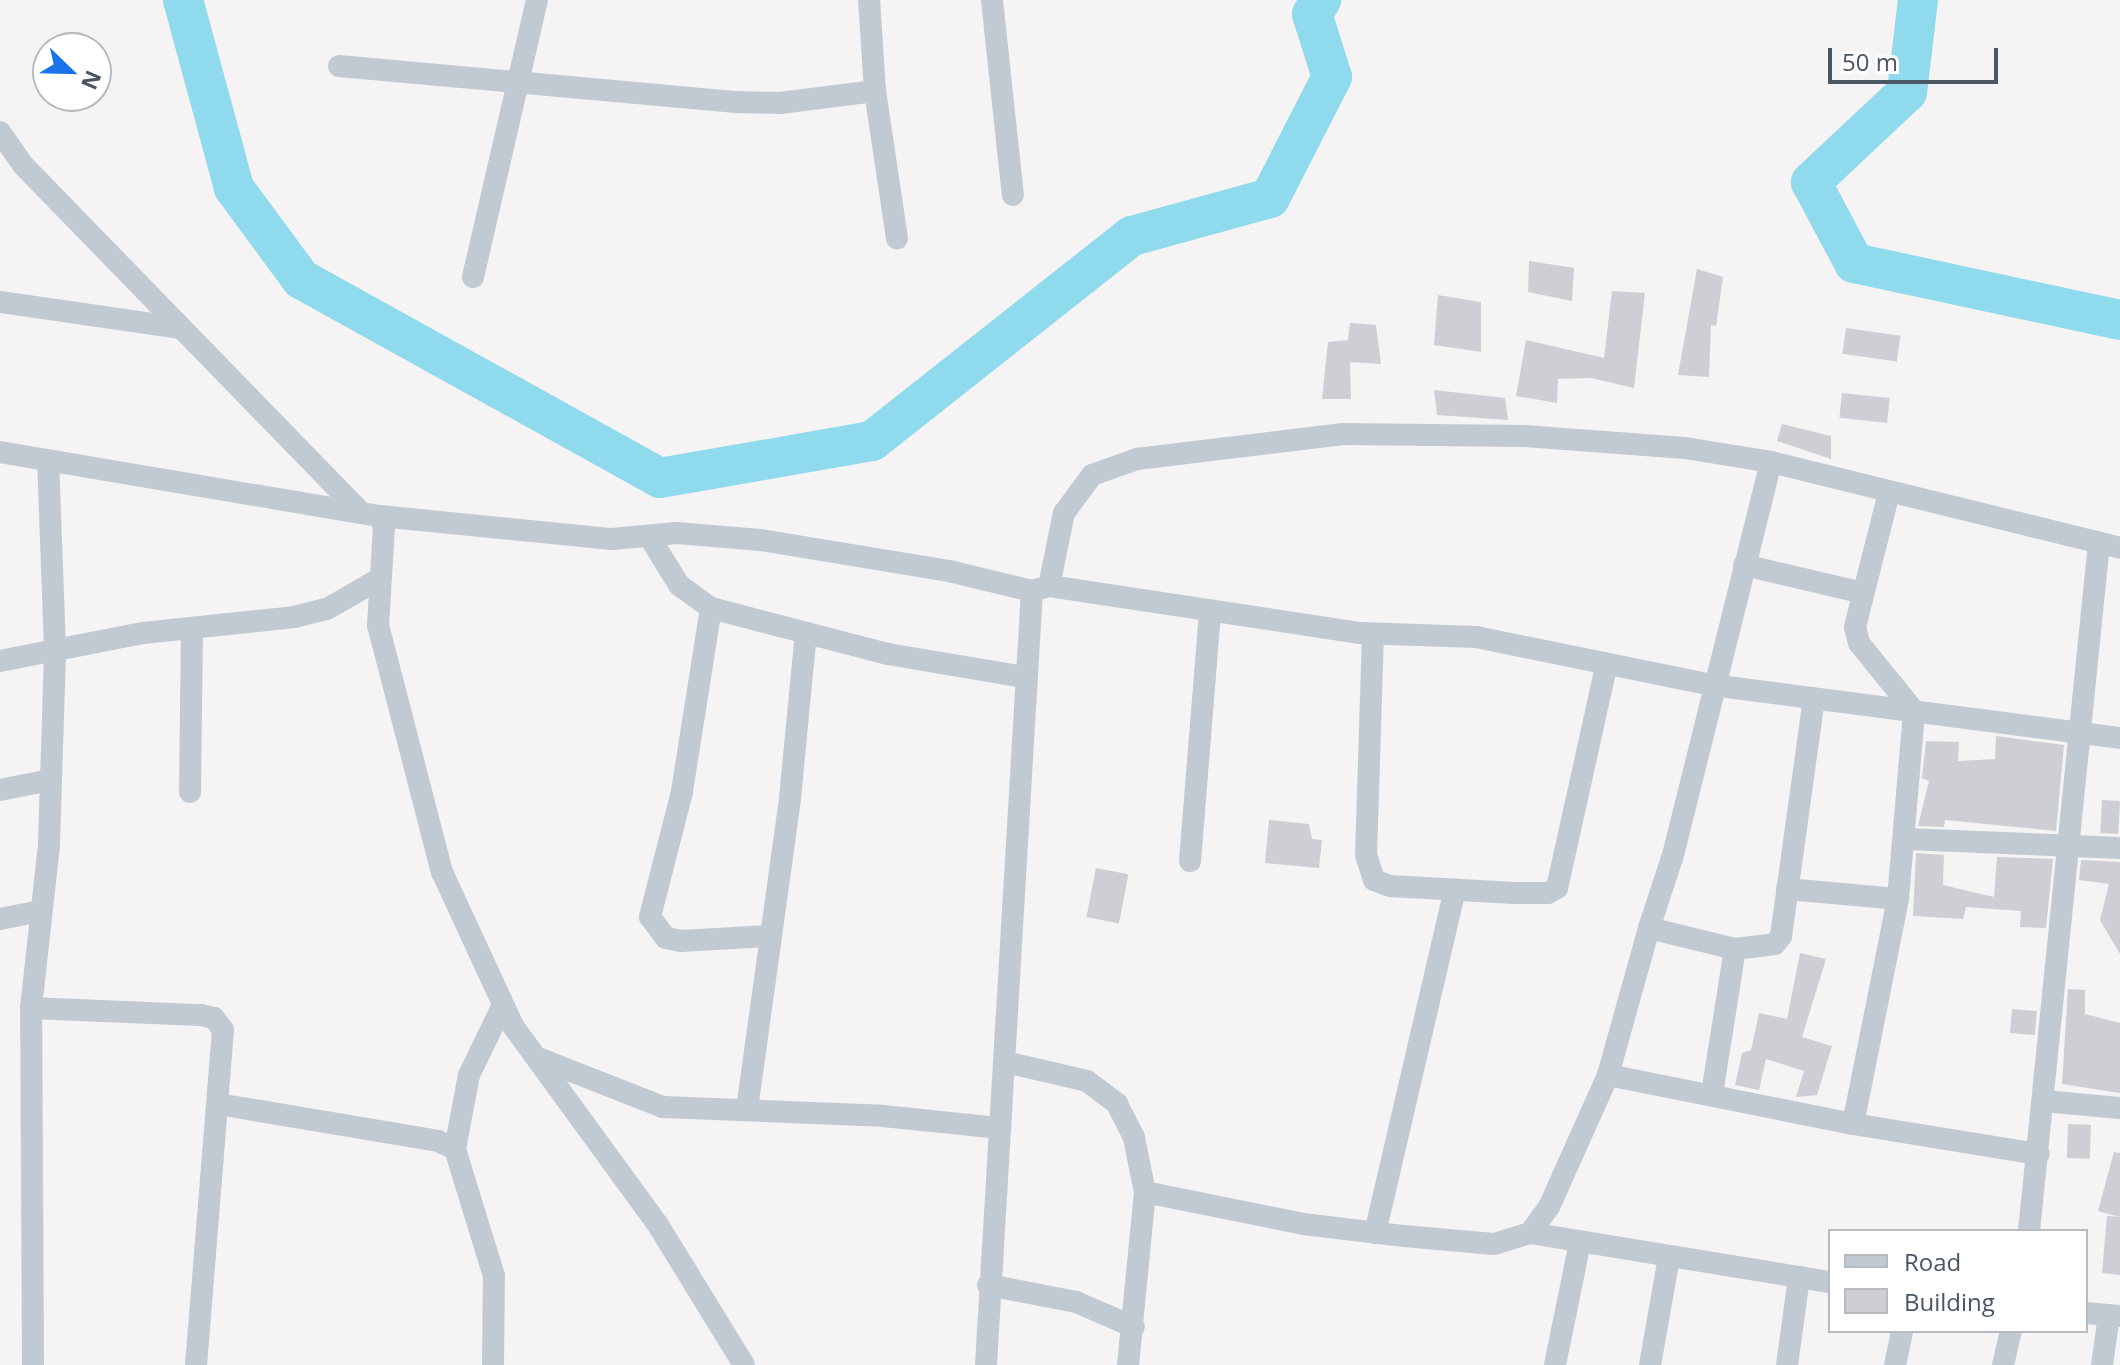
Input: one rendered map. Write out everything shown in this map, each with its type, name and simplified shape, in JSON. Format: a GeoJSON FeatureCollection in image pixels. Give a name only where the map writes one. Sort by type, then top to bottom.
{"type":"FeatureCollection","features":[{"type":"Feature","properties":{"kind":"street"},"geometry":{"type":"LineString","coordinates":[[473,277],[537,0]]}},
{"type":"Feature","properties":{"kind":"street"},"geometry":{"type":"LineString","coordinates":[[869,0],[875,91],[897,238]]}},
{"type":"Feature","properties":{"kind":"street"},"geometry":{"type":"LineString","coordinates":[[992,0],[1013,195]]}},
{"type":"Feature","properties":{"kind":"street"},"geometry":{"type":"LineString","coordinates":[[339,66],[736,102],[780,103],[875,91]]}},
{"type":"Feature","properties":{"kind":"street"},"geometry":{"type":"LineString","coordinates":[[0,132],[23,165],[181,328],[370,513],[381,578],[378,625],[442,872],[502,1007],[658,1225],[744,1365]]}},
{"type":"Feature","properties":{"kind":"street"},"geometry":{"type":"LineString","coordinates":[[0,302],[181,328]]}},
{"type":"Feature","properties":{"kind":"street"},"geometry":{"type":"LineString","coordinates":[[986,1365],[988,1285],[1005,1062],[1024,677],[1040,589],[1064,513],[1078,489],[1092,475],[1137,459],[1358,434],[1524,436],[1685,448],[1771,462],[2110,546],[2082,734],[2029,1229]]}},
{"type":"Feature","properties":{"kind":"street"},"geometry":{"type":"LineString","coordinates":[[0,452],[370,513],[612,539],[649,536],[761,540],[1040,589],[1373,634],[1476,637],[1712,685],[2120,738]]}},
{"type":"Feature","properties":{"kind":"street"},"geometry":{"type":"LineString","coordinates":[[33,1365],[31,1008],[50,780],[55,649],[48,462]]}},
{"type":"Feature","properties":{"kind":"street"},"geometry":{"type":"LineString","coordinates":[[1530,1233],[1549,1207],[1608,1075],[1672,858],[1712,685],[1771,462]]}},
{"type":"Feature","properties":{"kind":"street"},"geometry":{"type":"LineString","coordinates":[[1853,1124],[1898,899],[1906,839],[1914,711],[1856,635],[1863,593],[1889,493]]}},
{"type":"Feature","properties":{"kind":"street"},"geometry":{"type":"LineString","coordinates":[[649,536],[679,585],[711,608],[806,633],[1024,677]]}},
{"type":"Feature","properties":{"kind":"street"},"geometry":{"type":"LineString","coordinates":[[1744,565],[1863,593]]}},
{"type":"Feature","properties":{"kind":"street"},"geometry":{"type":"LineString","coordinates":[[0,661],[55,649],[327,609],[381,578]]}},
{"type":"Feature","properties":{"kind":"street"},"geometry":{"type":"LineString","coordinates":[[711,608],[682,792],[650,917],[666,938],[681,941],[769,936]]}},
{"type":"Feature","properties":{"kind":"street"},"geometry":{"type":"LineString","coordinates":[[1190,861],[1210,613]]}},
{"type":"Feature","properties":{"kind":"street"},"geometry":{"type":"LineString","coordinates":[[190,792],[192,628]]}},
{"type":"Feature","properties":{"kind":"street"},"geometry":{"type":"LineString","coordinates":[[747,1109],[790,798],[806,633]]}},
{"type":"Feature","properties":{"kind":"street"},"geometry":{"type":"LineString","coordinates":[[1373,634],[1366,855],[1374,880],[1455,889],[1548,893],[1562,882],[1607,663]]}},
{"type":"Feature","properties":{"kind":"street"},"geometry":{"type":"LineString","coordinates":[[1649,928],[1735,949],[1775,944],[1781,936],[1814,698]]}},
{"type":"Feature","properties":{"kind":"street"},"geometry":{"type":"LineString","coordinates":[[0,790],[50,780]]}},
{"type":"Feature","properties":{"kind":"street"},"geometry":{"type":"LineString","coordinates":[[1906,839],[2120,848]]}},
{"type":"Feature","properties":{"kind":"street"},"geometry":{"type":"LineString","coordinates":[[1375,1233],[1455,889]]}},
{"type":"Feature","properties":{"kind":"street"},"geometry":{"type":"LineString","coordinates":[[1787,889],[1898,899]]}},
{"type":"Feature","properties":{"kind":"street"},"geometry":{"type":"LineString","coordinates":[[0,919],[40,911]]}},
{"type":"Feature","properties":{"kind":"street"},"geometry":{"type":"LineString","coordinates":[[1712,1094],[1735,949]]}},
{"type":"Feature","properties":{"kind":"street"},"geometry":{"type":"LineString","coordinates":[[493,1365],[494,1276],[455,1149],[469,1075],[502,1007]]}},
{"type":"Feature","properties":{"kind":"street"},"geometry":{"type":"LineString","coordinates":[[31,1008],[214,1018],[223,1030],[196,1365]]}},
{"type":"Feature","properties":{"kind":"street"},"geometry":{"type":"LineString","coordinates":[[537,1057],[663,1107],[747,1109],[1000,1128]]}},
{"type":"Feature","properties":{"kind":"street"},"geometry":{"type":"LineString","coordinates":[[1005,1062],[1087,1081],[1117,1104],[1134,1138],[1145,1192],[1128,1365]]}},
{"type":"Feature","properties":{"kind":"street"},"geometry":{"type":"LineString","coordinates":[[1608,1075],[1853,1124],[2039,1154]]}},
{"type":"Feature","properties":{"kind":"street"},"geometry":{"type":"LineString","coordinates":[[2044,1101],[2120,1108]]}},
{"type":"Feature","properties":{"kind":"street"},"geometry":{"type":"LineString","coordinates":[[218,1104],[438,1141],[455,1149]]}},
{"type":"Feature","properties":{"kind":"street"},"geometry":{"type":"LineString","coordinates":[[1145,1192],[1303,1224],[1494,1244],[1530,1233],[1828,1282]]}},
{"type":"Feature","properties":{"kind":"street"},"geometry":{"type":"LineString","coordinates":[[1555,1365],[1580,1242]]}},
{"type":"Feature","properties":{"kind":"street"},"geometry":{"type":"LineString","coordinates":[[1650,1365],[1669,1257]]}},
{"type":"Feature","properties":{"kind":"street"},"geometry":{"type":"LineString","coordinates":[[1787,1365],[1799,1277]]}},
{"type":"Feature","properties":{"kind":"street"},"geometry":{"type":"LineString","coordinates":[[988,1285],[1076,1302],[1134,1327]]}},
{"type":"Feature","properties":{"kind":"street"},"geometry":{"type":"LineString","coordinates":[[2088,1313],[2115,1315],[2102,1365]]}},
{"type":"Feature","properties":{"kind":"street"},"geometry":{"type":"LineString","coordinates":[[1895,1365],[1902,1333]]}},
{"type":"Feature","properties":{"kind":"street"},"geometry":{"type":"LineString","coordinates":[[2003,1365],[2011,1333]]}},
{"type":"Feature","properties":{"kind":"building"},"geometry":{"type":"Polygon","coordinates":[[[1529,261],[1574,268],[1572,301],[1528,292],[1529,261]]]}},
{"type":"Feature","properties":{"kind":"building"},"geometry":{"type":"Polygon","coordinates":[[[1697,269],[1723,277],[1716,326],[1711,325],[1709,377],[1678,375],[1697,269]]]}},
{"type":"Feature","properties":{"kind":"building"},"geometry":{"type":"Polygon","coordinates":[[[1612,291],[1645,293],[1634,388],[1591,378],[1558,379],[1557,403],[1516,396],[1526,340],[1604,358],[1612,291]]]}},
{"type":"Feature","properties":{"kind":"building"},"geometry":{"type":"Polygon","coordinates":[[[1438,295],[1481,302],[1481,352],[1434,345],[1438,295]]]}},
{"type":"Feature","properties":{"kind":"building"},"geometry":{"type":"Polygon","coordinates":[[[1350,323],[1376,325],[1381,364],[1350,362],[1351,399],[1322,399],[1328,342],[1348,340],[1350,323]]]}},
{"type":"Feature","properties":{"kind":"building"},"geometry":{"type":"Polygon","coordinates":[[[1846,328],[1900,336],[1897,361],[1842,354],[1846,328]]]}},
{"type":"Feature","properties":{"kind":"building"},"geometry":{"type":"Polygon","coordinates":[[[1434,390],[1505,398],[1508,420],[1437,415],[1434,390]]]}},
{"type":"Feature","properties":{"kind":"building"},"geometry":{"type":"Polygon","coordinates":[[[1842,393],[1890,398],[1887,423],[1839,418],[1842,393]]]}},
{"type":"Feature","properties":{"kind":"building"},"geometry":{"type":"Polygon","coordinates":[[[1782,424],[1831,436],[1831,459],[1777,441],[1782,424]]]}},
{"type":"Feature","properties":{"kind":"building"},"geometry":{"type":"Polygon","coordinates":[[[1996,736],[2064,745],[2056,831],[1945,820],[1944,827],[1918,826],[1929,781],[1922,778],[1926,741],[1959,742],[1958,761],[1995,759],[1996,736]]]}},
{"type":"Feature","properties":{"kind":"building"},"geometry":{"type":"Polygon","coordinates":[[[2102,800],[2120,801],[2118,834],[2100,833],[2102,800]]]}},
{"type":"Feature","properties":{"kind":"building"},"geometry":{"type":"Polygon","coordinates":[[[1269,820],[1309,824],[1312,839],[1322,840],[1319,868],[1265,863],[1269,820]]]}},
{"type":"Feature","properties":{"kind":"building"},"geometry":{"type":"Polygon","coordinates":[[[1916,853],[1944,855],[1943,885],[1994,897],[1997,857],[2053,859],[2046,928],[2020,927],[2021,911],[1966,907],[1963,919],[1913,916],[1916,853]]]}},
{"type":"Feature","properties":{"kind":"building"},"geometry":{"type":"Polygon","coordinates":[[[2081,860],[2120,862],[2120,954],[2100,920],[2109,884],[2079,880],[2081,860]]]}},
{"type":"Feature","properties":{"kind":"building"},"geometry":{"type":"Polygon","coordinates":[[[1096,868],[1128,874],[1119,923],[1086,917],[1096,868]]]}},
{"type":"Feature","properties":{"kind":"building"},"geometry":{"type":"Polygon","coordinates":[[[1800,953],[1826,959],[1802,1037],[1832,1046],[1817,1095],[1796,1097],[1804,1071],[1766,1059],[1759,1090],[1735,1085],[1742,1053],[1751,1050],[1759,1013],[1787,1019],[1800,953]]]}},
{"type":"Feature","properties":{"kind":"building"},"geometry":{"type":"Polygon","coordinates":[[[2068,989],[2085,990],[2085,1014],[2120,1023],[2120,1093],[2062,1084],[2068,989]]]}},
{"type":"Feature","properties":{"kind":"building"},"geometry":{"type":"Polygon","coordinates":[[[2012,1009],[2037,1011],[2035,1035],[2010,1033],[2012,1009]]]}},
{"type":"Feature","properties":{"kind":"building"},"geometry":{"type":"Polygon","coordinates":[[[2068,1124],[2091,1125],[2090,1159],[2067,1158],[2068,1124]]]}},
{"type":"Feature","properties":{"kind":"building"},"geometry":{"type":"Polygon","coordinates":[[[2114,1152],[2120,1153],[2120,1217],[2098,1211],[2114,1152]]]}},
{"type":"Feature","properties":{"kind":"building"},"geometry":{"type":"Polygon","coordinates":[[[2107,1216],[2120,1217],[2120,1275],[2102,1273],[2107,1216]]]}},
{"type":"Feature","properties":{"kind":"waterway"},"geometry":{"type":"LineString","coordinates":[[183,0],[234,188],[301,279],[660,478],[872,441],[1132,236],[1270,198],[1332,77],[1312,14],[1321,0]]}},
{"type":"Feature","properties":{"kind":"waterway"},"geometry":{"type":"LineString","coordinates":[[1918,0],[1907,92],[1811,182],[1854,263],[2120,320]]}}]}
